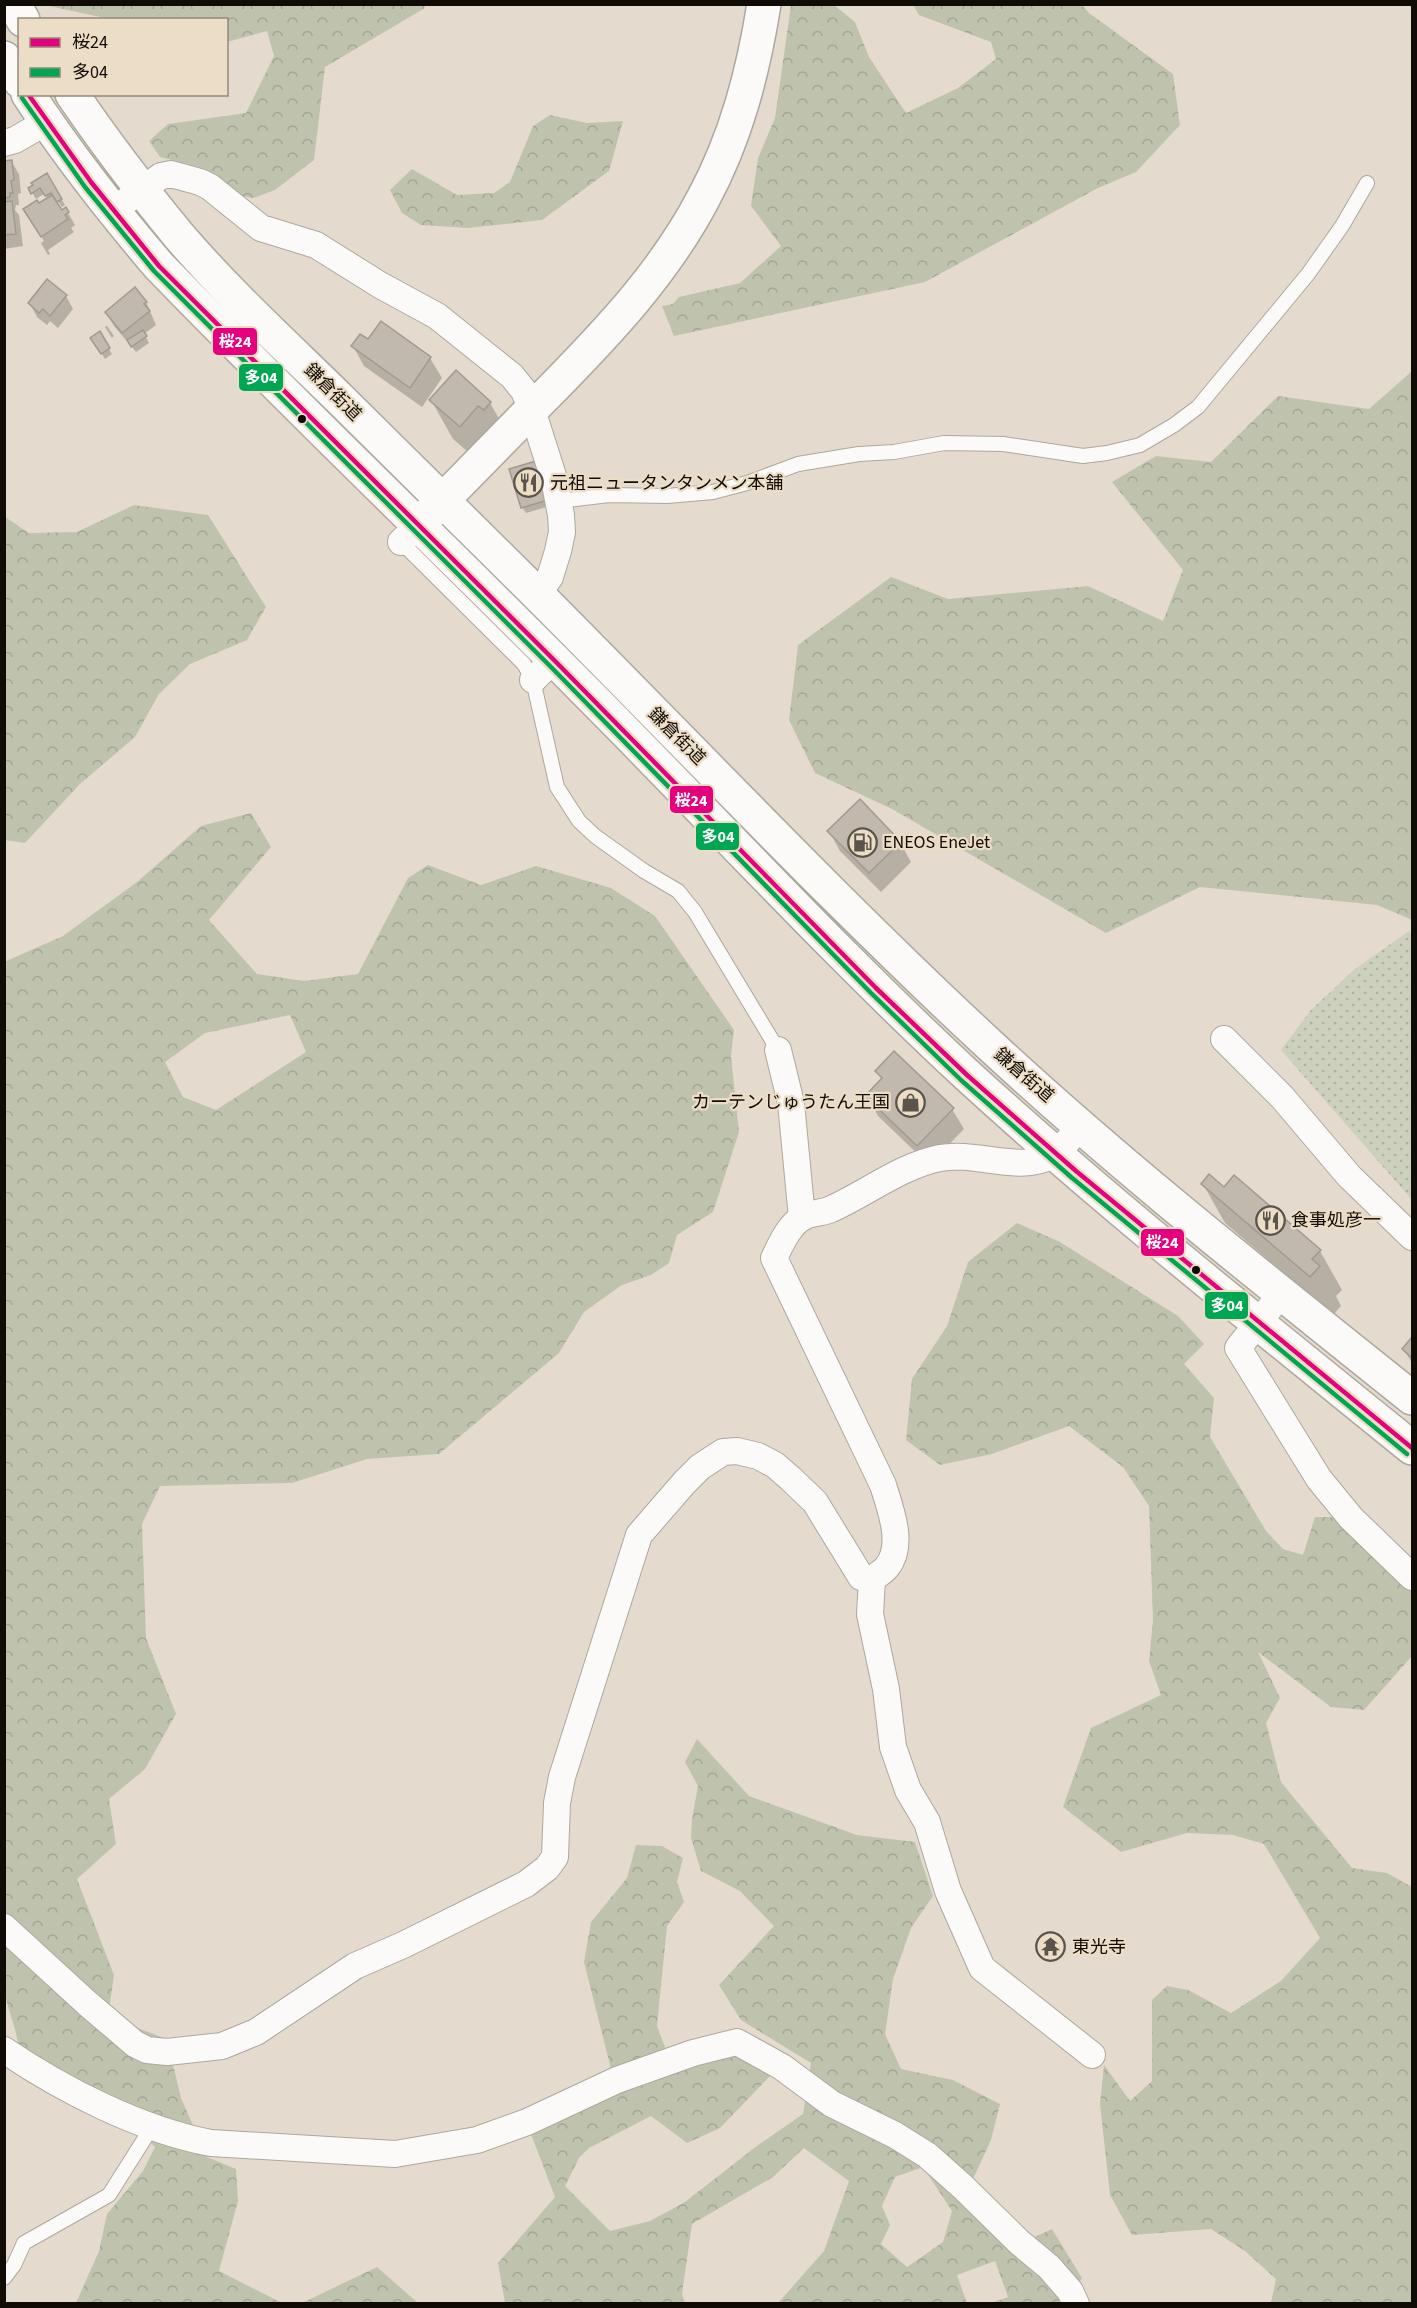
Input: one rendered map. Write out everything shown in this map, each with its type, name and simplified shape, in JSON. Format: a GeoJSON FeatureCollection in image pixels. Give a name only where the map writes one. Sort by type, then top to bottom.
{"type":"FeatureCollection","features":[{"type":"Feature","properties":{"kind":"main road"},"geometry":{"type":"LineString","coordinates":[[14,4],[22,18]]}},
{"type":"Feature","properties":{"kind":"main road"},"geometry":{"type":"LineString","coordinates":[[410,533],[532,410],[632,304],[675,247],[703,200],[742,109],[750,80],[764,4]]}},
{"type":"Feature","properties":{"kind":"main road"},"geometry":{"type":"LineString","coordinates":[[4,58],[18,78]]}},
{"type":"Feature","properties":{"kind":"main road","name":"鎌倉街道"},"geometry":{"type":"LineString","coordinates":[[29,96],[112,212],[159,266],[410,533],[543,669],[966,1073],[1055,1154],[1413,1448]]}},
{"type":"Feature","properties":{"kind":"main road","name":"鎌倉街道"},"geometry":{"type":"LineString","coordinates":[[73,96],[141,189],[182,239],[234,294],[883,943],[995,1050],[1081,1125],[1281,1294],[1413,1398]]}},
{"type":"Feature","properties":{"kind":"street"},"geometry":{"type":"LineString","coordinates":[[4,142],[15,140],[46,122]]}},
{"type":"Feature","properties":{"kind":"street"},"geometry":{"type":"LineString","coordinates":[[112,212],[161,176],[171,174],[210,187],[261,228],[316,245],[380,285],[436,316],[512,376],[524,391],[532,410],[559,501],[562,532],[558,551],[550,577],[537,595]]}},
{"type":"Feature","properties":{"kind":"street"},"geometry":{"type":"LineString","coordinates":[[1224,1039],[1282,1097],[1349,1176],[1413,1237]]}},
{"type":"Feature","properties":{"kind":"street"},"geometry":{"type":"LineString","coordinates":[[778,1050],[791,1103],[802,1218]]}},
{"type":"Feature","properties":{"kind":"street"},"geometry":{"type":"LineString","coordinates":[[1081,1125],[1055,1154],[1035,1162],[1018,1163],[943,1157],[911,1167],[828,1210],[802,1218],[784,1238],[774,1258],[883,1485],[894,1524],[895,1548],[888,1566],[873,1579],[870,1614],[886,1689],[893,1747],[908,1790],[927,1822],[948,1891],[982,1968],[1092,2055]]}},
{"type":"Feature","properties":{"kind":"street"},"geometry":{"type":"LineString","coordinates":[[1281,1294],[1238,1348],[1319,1479],[1351,1518],[1413,1577]]}},
{"type":"Feature","properties":{"kind":"street"},"geometry":{"type":"LineString","coordinates":[[4,1927],[88,2004],[135,2044],[147,2050],[167,2052],[222,2046],[237,2041],[256,2032],[355,1966],[403,1946],[526,1884],[547,1868],[555,1857],[557,1803],[562,1777],[639,1535],[700,1467],[723,1452],[737,1451],[758,1456],[775,1465],[815,1502],[861,1577],[873,1579]]}},
{"type":"Feature","properties":{"kind":"street"},"geometry":{"type":"LineString","coordinates":[[4,2050],[74,2091],[152,2127],[184,2138],[211,2143],[395,2154],[477,2140],[527,2122],[617,2080],[693,2053],[736,2042],[782,2067],[832,2104],[895,2135],[927,2155],[1019,2242],[1049,2267],[1070,2291],[1076,2304]]}},
{"type":"Feature","properties":{"kind":"lane"},"geometry":{"type":"LineString","coordinates":[[559,501],[609,495],[667,496],[713,492],[747,483],[798,464],[848,455],[894,452],[944,442],[1003,444],[1083,456],[1140,445],[1174,425],[1198,407],[1308,274],[1342,226],[1367,183]]}},
{"type":"Feature","properties":{"kind":"lane"},"geometry":{"type":"LineString","coordinates":[[543,669],[557,787],[579,821],[595,836],[644,871],[678,891],[695,912],[778,1050]]}},
{"type":"Feature","properties":{"kind":"lane"},"geometry":{"type":"LineString","coordinates":[[4,2278],[14,2265],[24,2243],[109,2195],[152,2127]]}},
{"type":"Feature","properties":{"kind":"green space"},"geometry":{"type":"Polygon","coordinates":[[[423,4],[425,8],[325,67],[314,160],[275,190],[253,198],[237,195],[221,179],[203,168],[160,157],[149,141],[168,124],[246,113],[274,56],[267,31],[228,42],[228,18],[105,18],[49,5],[423,4]]]}},
{"type":"Feature","properties":{"kind":"green space"},"geometry":{"type":"Polygon","coordinates":[[[791,5],[834,5],[855,22],[869,57],[906,113],[958,88],[996,59],[991,42],[919,15],[913,5],[1082,5],[1089,13],[1173,74],[1180,125],[1136,172],[1098,188],[925,282],[674,336],[662,306],[673,304],[679,297],[740,283],[781,246],[751,206],[758,158],[775,118],[791,5]]]}},
{"type":"Feature","properties":{"kind":"green space"},"geometry":{"type":"Polygon","coordinates":[[[550,115],[587,123],[623,121],[609,171],[542,220],[468,228],[421,225],[402,213],[390,190],[412,169],[457,195],[494,193],[510,182],[533,126],[550,115]]]}},
{"type":"Feature","properties":{"kind":"green space"},"geometry":{"type":"Polygon","coordinates":[[[1412,371],[1412,920],[1377,905],[1200,887],[1106,933],[892,809],[815,773],[789,720],[798,645],[891,577],[948,599],[1088,586],[1163,621],[1183,570],[1112,482],[1156,456],[1211,462],[1278,396],[1369,409],[1412,371]]]}},
{"type":"Feature","properties":{"kind":"green space"},"geometry":{"type":"Polygon","coordinates":[[[134,505],[208,515],[266,607],[247,640],[190,664],[159,694],[135,737],[80,784],[25,843],[5,840],[5,517],[29,533],[77,532],[134,505]]]}},
{"type":"Feature","properties":{"kind":"green space"},"geometry":{"type":"Polygon","coordinates":[[[251,813],[271,847],[209,920],[257,974],[304,981],[358,974],[408,878],[428,865],[481,885],[536,866],[611,888],[655,916],[734,1030],[731,1056],[739,1132],[713,1212],[677,1235],[669,1263],[651,1275],[622,1285],[584,1312],[559,1353],[439,1454],[367,1459],[292,1483],[160,1486],[142,1524],[146,1638],[176,1714],[145,1769],[109,1799],[116,1844],[77,1879],[114,1975],[108,2017],[167,2039],[181,2098],[207,2157],[236,2169],[238,2201],[219,2271],[282,2303],[76,2303],[99,2251],[107,2214],[143,2171],[155,2147],[88,2084],[20,2052],[5,1996],[4,962],[63,936],[137,882],[201,826],[251,813]],[[290,1015],[205,1033],[165,1062],[183,1097],[216,1110],[306,1052],[290,1015]]]}},
{"type":"Feature","properties":{"kind":"green space"},"geometry":{"type":"Polygon","coordinates":[[[1409,931],[1412,936],[1412,1200],[1281,1050],[1311,1010],[1355,969],[1409,931]]]}},
{"type":"Feature","properties":{"kind":"green space"},"geometry":{"type":"Polygon","coordinates":[[[1017,1223],[1060,1242],[1178,1316],[1204,1344],[1184,1364],[1214,1398],[1210,1437],[1266,1531],[1283,1549],[1303,1555],[1315,1517],[1369,1518],[1412,1589],[1412,1656],[1364,1710],[1331,1707],[1258,1652],[1280,1698],[1266,1723],[1281,1782],[1352,1868],[1387,1873],[1412,1887],[1412,2303],[1271,2303],[1276,2279],[1245,2251],[1211,2229],[1132,2235],[1110,2195],[1100,2104],[1104,2065],[1130,2101],[1152,2081],[1152,2000],[1167,1986],[1188,1990],[1231,2013],[1281,1981],[1320,1938],[1264,1844],[1233,1835],[1187,1833],[1121,1852],[1063,1807],[1091,1728],[1161,1695],[1149,1661],[1153,1620],[1149,1506],[1123,1467],[1069,1426],[992,1454],[940,1465],[906,1440],[912,1379],[947,1326],[968,1262],[1017,1223]]]}},
{"type":"Feature","properties":{"kind":"green space"},"geometry":{"type":"Polygon","coordinates":[[[697,1739],[749,1796],[857,1835],[915,1842],[933,1896],[911,1928],[893,1979],[885,2034],[901,2069],[953,2080],[1000,2104],[991,2140],[973,2179],[989,2198],[1013,2247],[1052,2229],[1082,2278],[1066,2301],[1067,2303],[991,2303],[1008,2297],[995,2261],[957,2275],[967,2303],[778,2303],[824,2251],[849,2181],[804,2148],[773,2177],[692,2224],[682,2294],[685,2303],[505,2303],[498,2263],[555,2197],[531,2134],[561,2121],[616,2089],[584,1962],[591,1922],[627,1878],[636,1845],[662,1846],[683,1858],[677,1882],[684,1902],[667,1926],[657,2026],[672,2066],[731,2051],[771,2075],[720,2128],[687,2143],[651,2116],[589,2148],[579,2158],[565,2186],[610,2231],[650,2221],[685,2202],[754,2148],[803,2114],[811,2063],[741,2020],[719,1985],[774,1926],[740,1891],[701,1871],[691,1838],[698,1786],[685,1762],[697,1739]],[[923,2167],[895,2177],[882,2206],[890,2225],[881,2244],[907,2267],[943,2242],[952,2211],[923,2167]]]}},
{"type":"Feature","properties":{"kind":"green space"},"geometry":{"type":"Polygon","coordinates":[[[377,2267],[418,2303],[302,2303],[377,2267]]]}},
{"type":"Feature","properties":{"kind":"building"},"geometry":{"type":"Polygon","coordinates":[[[12,160],[13,193],[10,193],[10,197],[4,198],[4,161],[12,160]]]}},
{"type":"Feature","properties":{"kind":"building"},"geometry":{"type":"Polygon","coordinates":[[[47,173],[62,199],[57,202],[51,193],[45,196],[40,188],[31,194],[28,188],[33,185],[31,183],[47,173]]]}},
{"type":"Feature","properties":{"kind":"building"},"geometry":{"type":"Polygon","coordinates":[[[52,195],[62,210],[66,207],[69,212],[65,215],[68,219],[41,237],[23,209],[37,200],[39,203],[52,195]]]}},
{"type":"Feature","properties":{"kind":"building"},"geometry":{"type":"Polygon","coordinates":[[[12,201],[16,234],[4,235],[4,202],[12,201]]]}},
{"type":"Feature","properties":{"kind":"building"},"geometry":{"type":"Polygon","coordinates":[[[47,279],[67,295],[50,316],[43,309],[39,313],[28,303],[47,279]]]}},
{"type":"Feature","properties":{"kind":"building"},"geometry":{"type":"Polygon","coordinates":[[[135,287],[147,302],[144,304],[150,311],[122,333],[105,312],[135,287]]]}},
{"type":"Feature","properties":{"kind":"building"},"geometry":{"type":"Polygon","coordinates":[[[381,321],[431,357],[410,388],[351,346],[360,334],[368,339],[381,321]]]}},
{"type":"Feature","properties":{"kind":"building"},"geometry":{"type":"Polygon","coordinates":[[[143,330],[147,336],[131,347],[127,340],[143,330]]]}},
{"type":"Feature","properties":{"kind":"building"},"geometry":{"type":"Polygon","coordinates":[[[100,331],[110,348],[101,354],[90,338],[100,331]]]}},
{"type":"Feature","properties":{"kind":"building"},"geometry":{"type":"Polygon","coordinates":[[[456,370],[491,402],[484,410],[478,406],[460,427],[429,400],[456,370]]]}},
{"type":"Feature","properties":{"kind":"building"},"geometry":{"type":"Polygon","coordinates":[[[536,461],[548,500],[521,508],[509,469],[536,461]]]}},
{"type":"Feature","properties":{"kind":"building"},"geometry":{"type":"Polygon","coordinates":[[[860,799],[901,842],[869,873],[827,831],[860,799]]]}},
{"type":"Feature","properties":{"kind":"building"},"geometry":{"type":"Polygon","coordinates":[[[894,1051],[954,1108],[917,1146],[865,1096],[882,1078],[875,1071],[894,1051]]]}},
{"type":"Feature","properties":{"kind":"building"},"geometry":{"type":"Polygon","coordinates":[[[1209,1174],[1224,1187],[1234,1175],[1321,1250],[1312,1259],[1320,1266],[1310,1277],[1201,1184],[1209,1174]]]}},
{"type":"Feature","properties":{"kind":"building"},"geometry":{"type":"Polygon","coordinates":[[[1412,1337],[1412,1358],[1402,1349],[1412,1337]]]}},
{"type":"Feature","properties":{"kind":"transit line","name":"桜24"},"geometry":{"type":"LineString","coordinates":[[29,96],[91,182],[159,266],[556,662],[876,988],[967,1075],[1076,1171],[1412,1448]]}},
{"type":"Feature","properties":{"kind":"transit line","name":"多04"},"geometry":{"type":"LineString","coordinates":[[22,98],[85,187],[154,271],[551,667],[871,993],[962,1081],[1071,1177],[1407,1454]]}},
{"type":"Feature","properties":{"kind":"place","name":"元祖ニュータンタンメン本舗"},"geometry":{"type":"Point","coordinates":[529,483]}},
{"type":"Feature","properties":{"kind":"place","name":"ENEOS EneJet"},"geometry":{"type":"Point","coordinates":[862,842]}},
{"type":"Feature","properties":{"kind":"place","name":"カーテンじゅうたん王国"},"geometry":{"type":"Point","coordinates":[911,1102]}},
{"type":"Feature","properties":{"kind":"place","name":"食事処彦一"},"geometry":{"type":"Point","coordinates":[1270,1220]}},
{"type":"Feature","properties":{"kind":"place","name":"東光寺"},"geometry":{"type":"Point","coordinates":[1051,1947]}}]}
